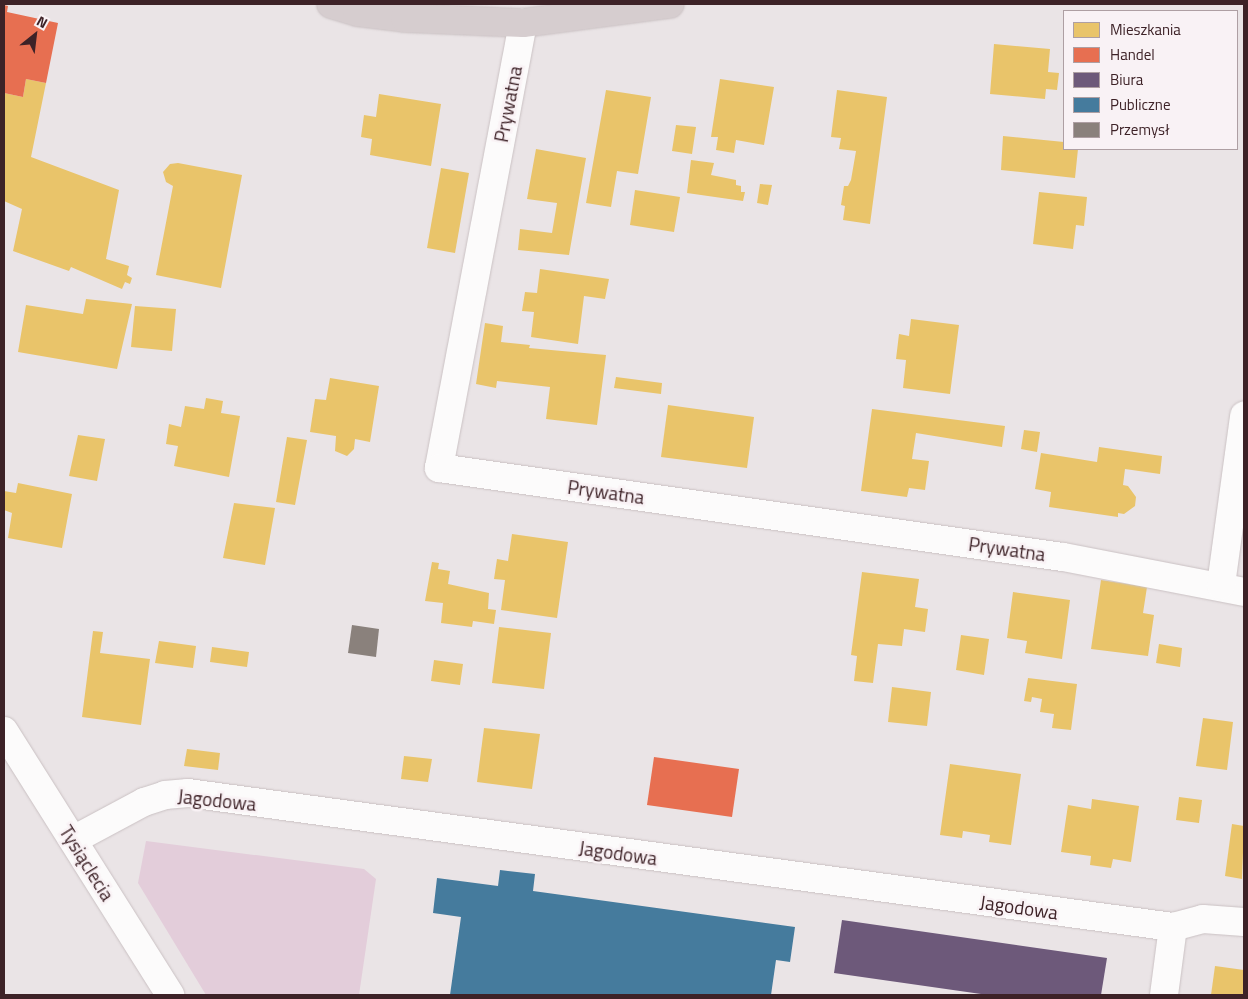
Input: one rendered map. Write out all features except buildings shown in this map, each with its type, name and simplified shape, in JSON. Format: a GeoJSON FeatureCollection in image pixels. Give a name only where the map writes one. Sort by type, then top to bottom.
{"type":"FeatureCollection","features":[{"type":"Feature","properties":{"kind":"main road"},"geometry":{"type":"LineString","coordinates":[[331,4],[357,12],[405,18],[523,23],[670,4]]}},
{"type":"Feature","properties":{"kind":"street","name":"Prywatna"},"geometry":{"type":"LineString","coordinates":[[523,23],[439,468],[1063,557],[1233,588]]}},
{"type":"Feature","properties":{"kind":"street"},"geometry":{"type":"LineString","coordinates":[[1233,588],[1244,416]]}},
{"type":"Feature","properties":{"kind":"street","name":"Tysiąclecia"},"geometry":{"type":"LineString","coordinates":[[4,731],[170,995]]}},
{"type":"Feature","properties":{"kind":"street","name":"Jagodowa"},"geometry":{"type":"LineString","coordinates":[[73,840],[144,802],[165,795],[188,793],[1173,927]]}},
{"type":"Feature","properties":{"kind":"street"},"geometry":{"type":"LineString","coordinates":[[1164,995],[1173,927],[1203,919],[1244,922]]}},
{"type":"Feature","properties":{"kind":"shaded area"},"geometry":{"type":"Polygon","coordinates":[[[146,841],[364,869],[376,879],[359,995],[206,995],[138,883],[146,841]]]}}]}
